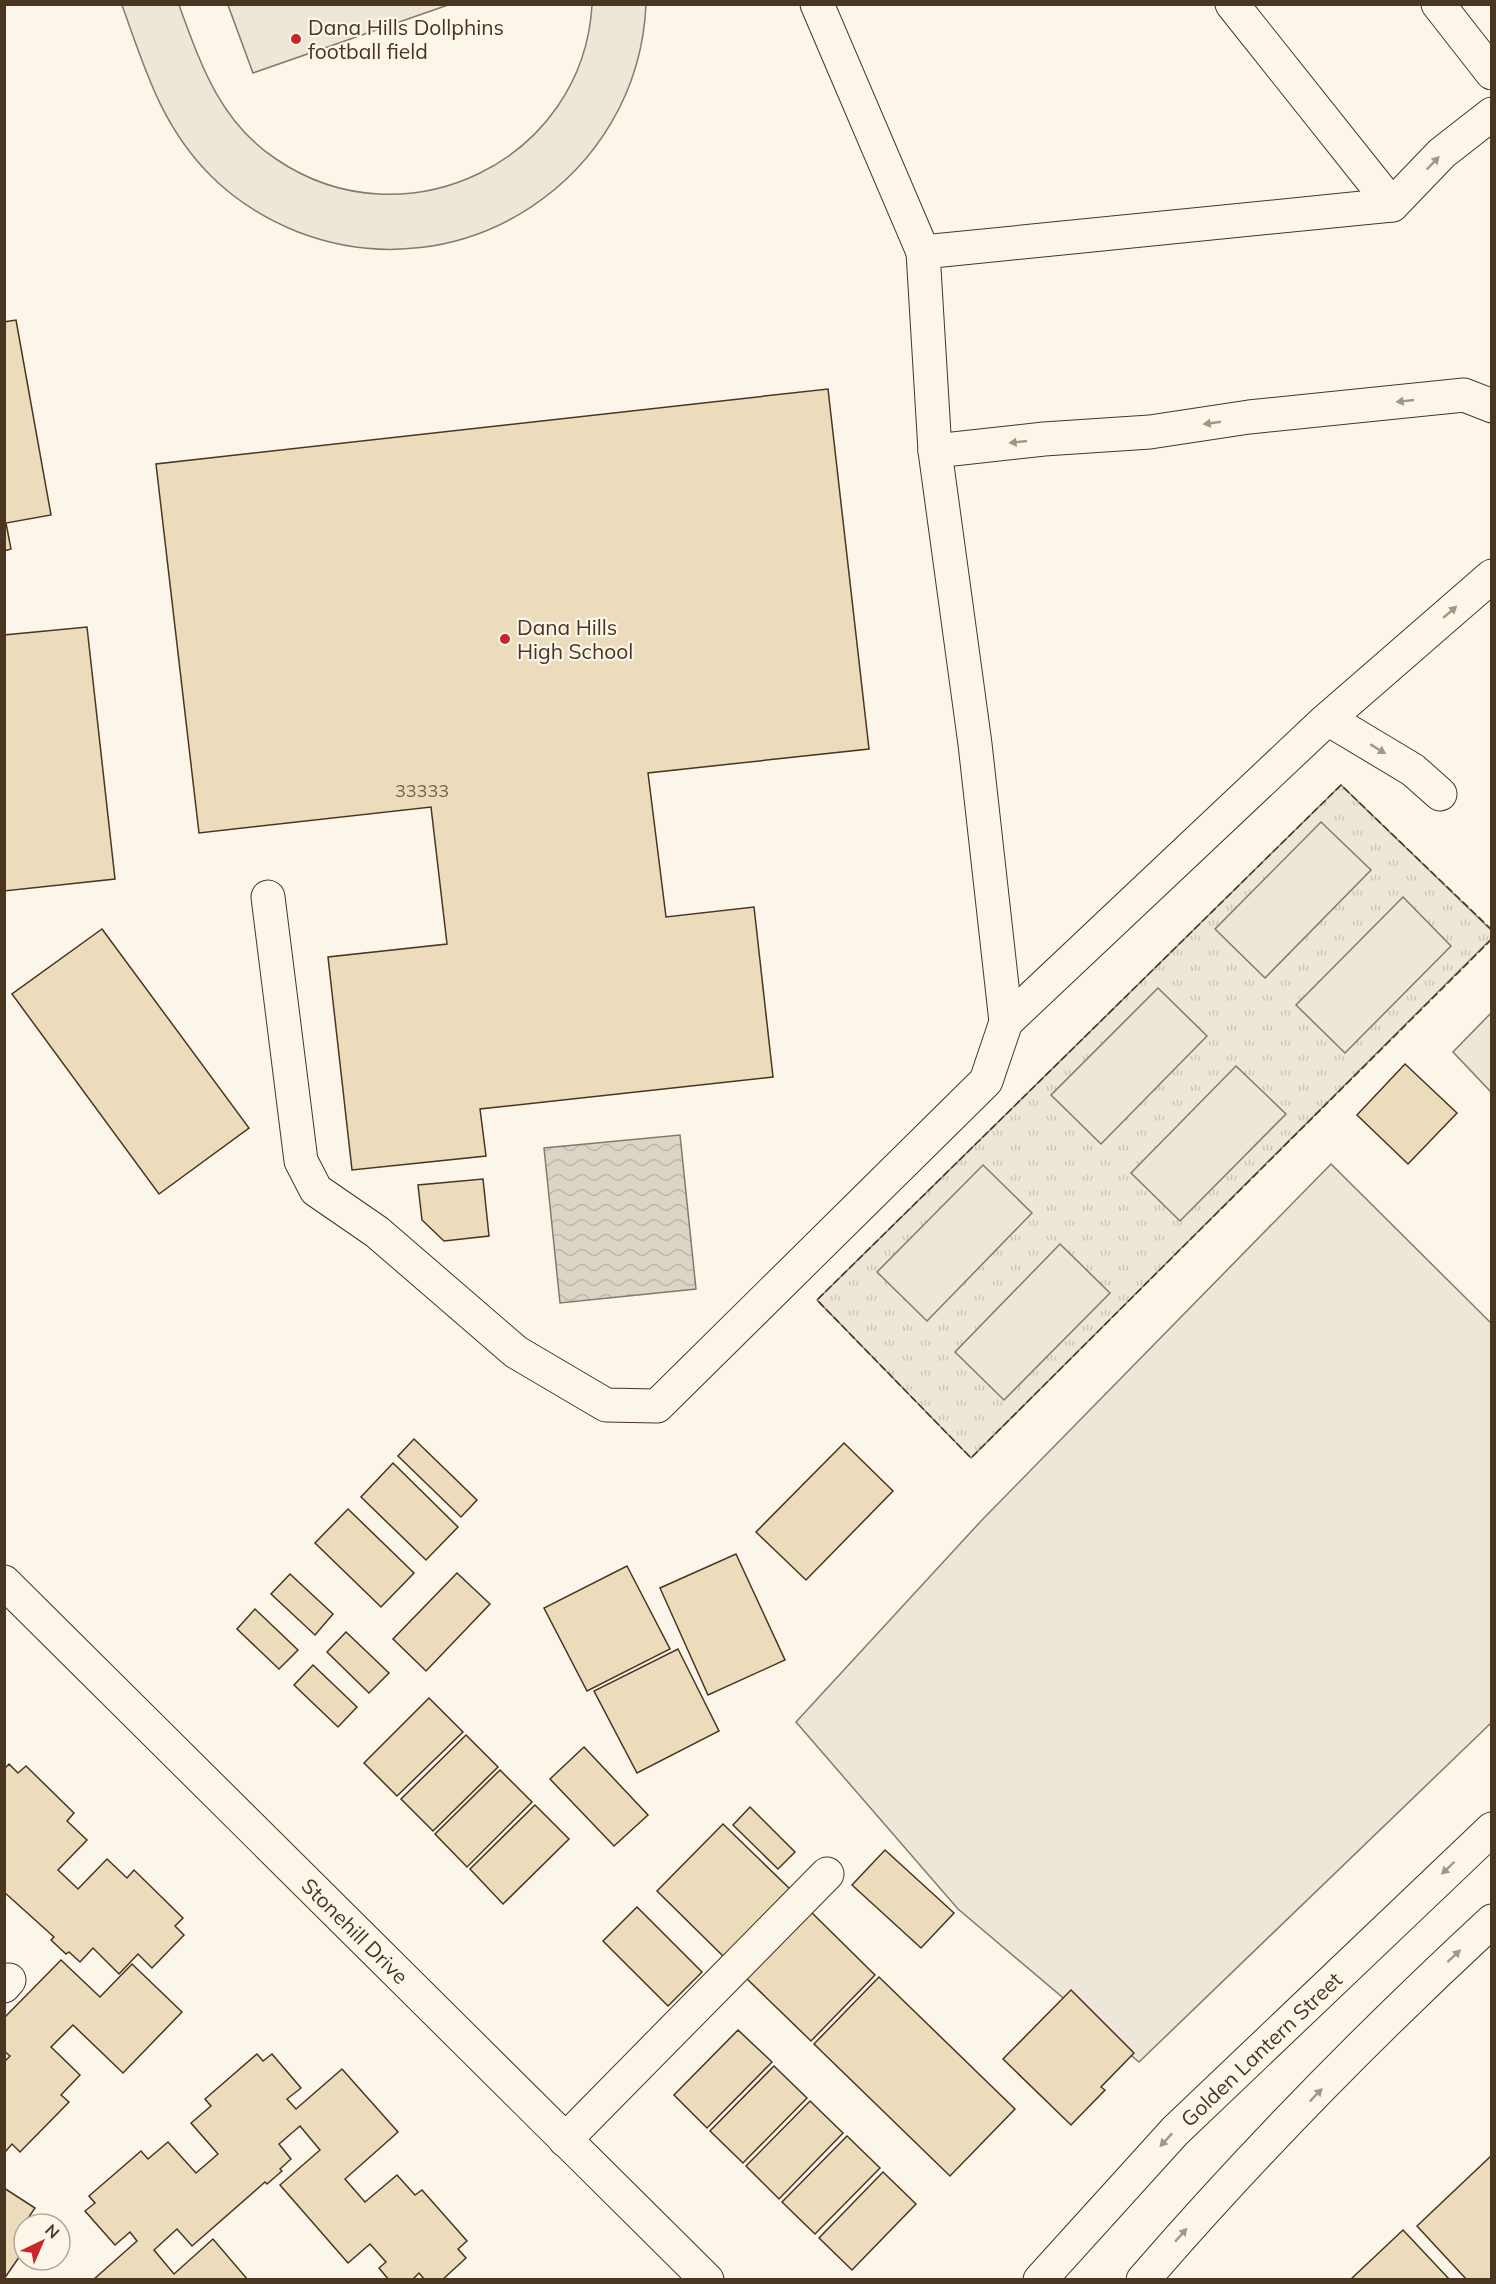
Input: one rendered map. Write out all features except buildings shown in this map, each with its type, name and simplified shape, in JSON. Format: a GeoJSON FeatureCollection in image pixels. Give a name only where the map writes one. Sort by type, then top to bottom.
{"type":"FeatureCollection","features":[{"type":"Feature","properties":{"kind":"main road"},"geometry":{"type":"LineString","coordinates":[[268,897],[301,1161],[316,1190],[377,1232],[516,1352],[606,1405],[657,1406],[986,1081],[1006,1022],[975,744],[935,451],[923,252],[817,4]]}},
{"type":"Feature","properties":{"kind":"main road"},"geometry":{"type":"LineString","coordinates":[[1232,4],[1392,205]]}},
{"type":"Feature","properties":{"kind":"main road"},"geometry":{"type":"LineString","coordinates":[[1437,4],[1491,73]]}},
{"type":"Feature","properties":{"kind":"main road"},"geometry":{"type":"LineString","coordinates":[[923,252],[1392,205],[1442,153],[1491,114]]}},
{"type":"Feature","properties":{"kind":"main road"},"geometry":{"type":"LineString","coordinates":[[935,451],[1044,439],[1150,432],[1249,417],[1464,395],[1491,406]]}},
{"type":"Feature","properties":{"kind":"main road"},"geometry":{"type":"LineString","coordinates":[[1006,1022],[1328,718],[1491,576]]}},
{"type":"Feature","properties":{"kind":"main road"},"geometry":{"type":"LineString","coordinates":[[1328,718],[1413,770],[1440,794]]}},
{"type":"Feature","properties":{"kind":"main road","name":"Stonehill Drive"},"geometry":{"type":"LineString","coordinates":[[4,1582],[706,2280]]}},
{"type":"Feature","properties":{"kind":"main road","name":"Golden Lantern Street"},"geometry":{"type":"LineString","coordinates":[[1040,2280],[1175,2131],[1491,1829]]}},
{"type":"Feature","properties":{"kind":"main road"},"geometry":{"type":"LineString","coordinates":[[565,2140],[827,1874]]}},
{"type":"Feature","properties":{"kind":"main road"},"geometry":{"type":"LineString","coordinates":[[1143,2280],[1195,2220],[1307,2103],[1491,1921]]}},
{"type":"Feature","properties":{"kind":"green space","name":"Dana Hills Dollphins football field"},"geometry":{"type":"Polygon","coordinates":[[[228,4],[448,5],[253,73],[228,4]]]}},
{"type":"Feature","properties":{"kind":"green space"},"geometry":{"type":"Polygon","coordinates":[[[122,5],[179,5],[215,91],[240,128],[276,159],[326,184],[379,194],[430,190],[479,174],[522,145],[557,107],[581,60],[592,5],[646,5],[635,67],[611,123],[576,170],[530,207],[478,234],[420,248],[360,247],[298,232],[263,215],[230,193],[194,157],[167,117],[147,74],[122,5]]]}},
{"type":"Feature","properties":{"kind":"green space"},"geometry":{"type":"Polygon","coordinates":[[[1341,785],[1491,930],[1491,939],[971,1458],[817,1300],[1341,785]]]}},
{"type":"Feature","properties":{"kind":"green space"},"geometry":{"type":"Polygon","coordinates":[[[1321,822],[1371,870],[1265,978],[1215,929],[1321,822]]]}},
{"type":"Feature","properties":{"kind":"green space"},"geometry":{"type":"Polygon","coordinates":[[[1403,897],[1451,946],[1345,1053],[1296,1005],[1403,897]]]}},
{"type":"Feature","properties":{"kind":"green space"},"geometry":{"type":"Polygon","coordinates":[[[1158,988],[1207,1036],[1101,1144],[1051,1095],[1158,988]]]}},
{"type":"Feature","properties":{"kind":"green space"},"geometry":{"type":"Polygon","coordinates":[[[1491,1013],[1491,1092],[1453,1052],[1491,1013]]]}},
{"type":"Feature","properties":{"kind":"green space"},"geometry":{"type":"Polygon","coordinates":[[[1236,1066],[1286,1114],[1180,1221],[1131,1173],[1236,1066]]]}},
{"type":"Feature","properties":{"kind":"green space"},"geometry":{"type":"Polygon","coordinates":[[[1331,1164],[1491,1323],[1491,1723],[1139,2062],[958,1909],[796,1722],[981,1521],[1331,1164]]]}},
{"type":"Feature","properties":{"kind":"green space"},"geometry":{"type":"Polygon","coordinates":[[[983,1165],[1032,1213],[927,1321],[877,1272],[983,1165]]]}},
{"type":"Feature","properties":{"kind":"green space"},"geometry":{"type":"Polygon","coordinates":[[[1060,1244],[1110,1293],[1004,1400],[955,1352],[1060,1244]]]}},
{"type":"Feature","properties":{"kind":"water"},"geometry":{"type":"Polygon","coordinates":[[[680,1135],[696,1289],[560,1303],[544,1148],[680,1135]]]}},
{"type":"Feature","properties":{"kind":"fence"},"geometry":{"type":"LineString","coordinates":[[1492,930],[1341,785],[817,1300],[971,1458],[1492,939]]}},
{"type":"Feature","properties":{"kind":"place","name":"Dana Hills Dollphins football field"},"geometry":{"type":"Point","coordinates":[296,39]}},
{"type":"Feature","properties":{"kind":"place","name":"Dana Hills High School"},"geometry":{"type":"Point","coordinates":[505,639]}}]}
